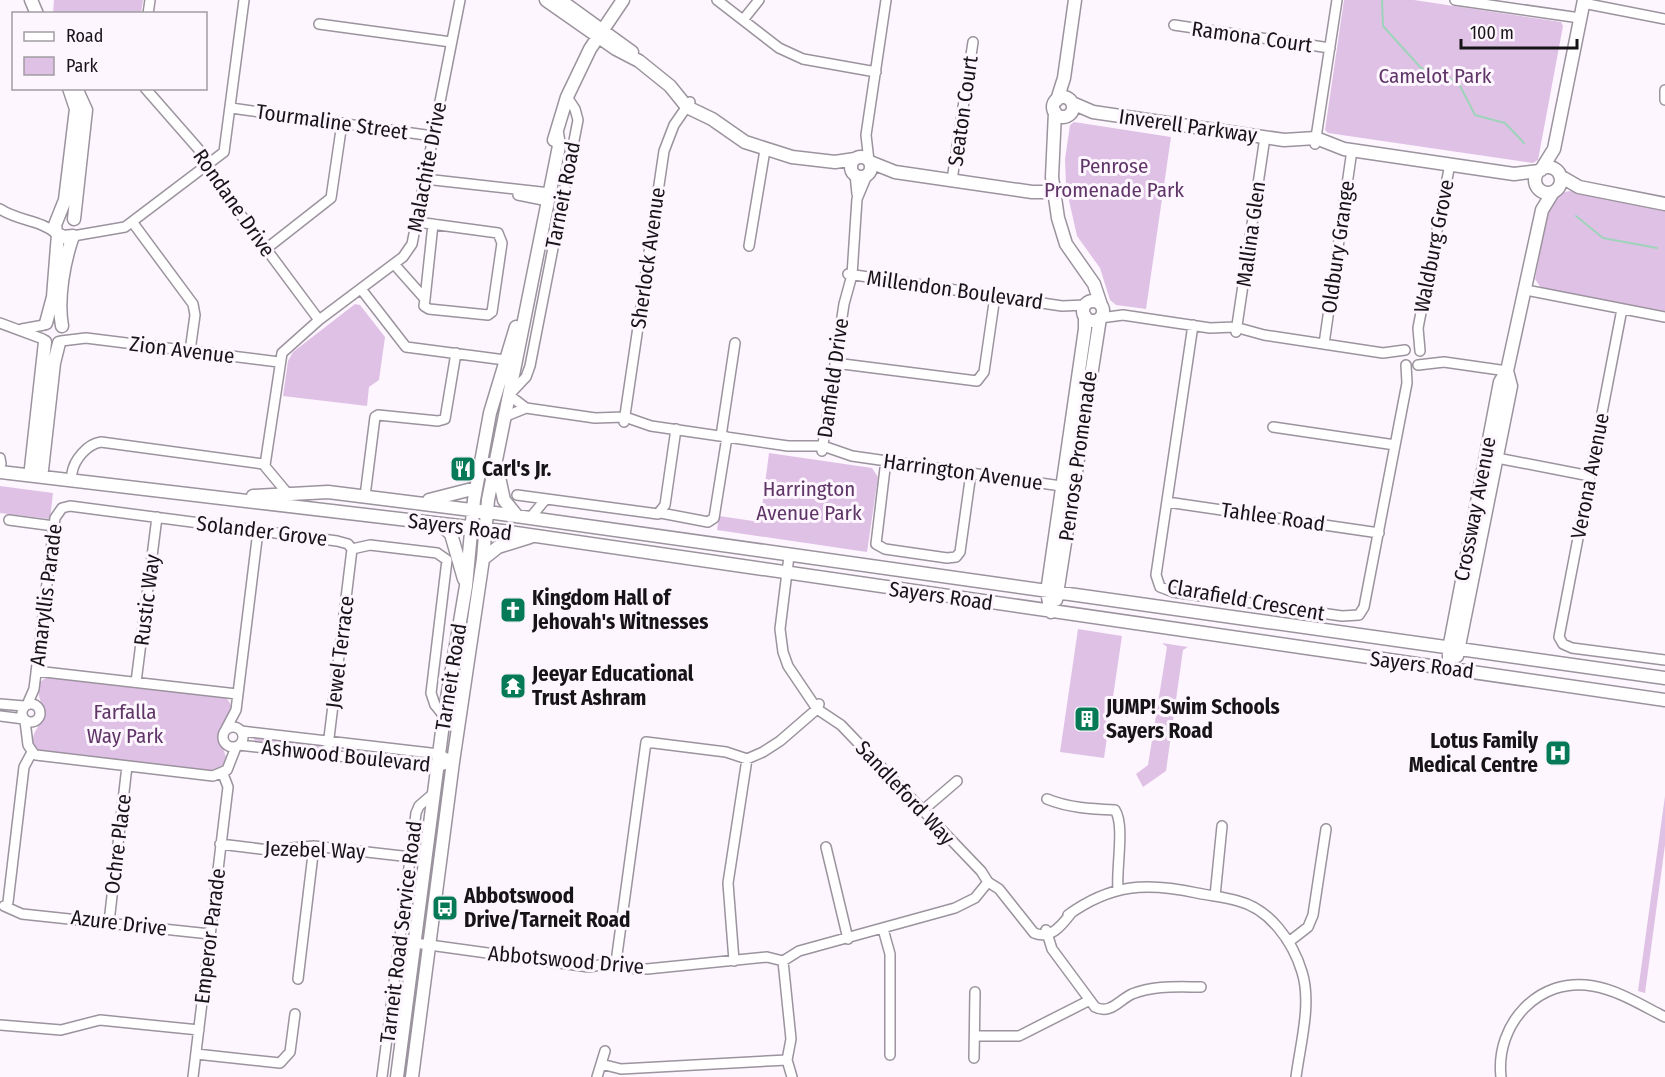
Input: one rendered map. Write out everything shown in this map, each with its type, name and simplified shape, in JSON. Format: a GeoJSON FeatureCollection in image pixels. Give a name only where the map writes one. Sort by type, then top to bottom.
{"type":"FeatureCollection","features":[{"type":"Feature","properties":{"kind":"main road"},"geometry":{"type":"LineString","coordinates":[[32,0],[42,0]]}},
{"type":"Feature","properties":{"kind":"main road"},"geometry":{"type":"LineString","coordinates":[[546,0],[632,51],[639,61],[670,86],[681,89],[688,104],[705,109],[712,119],[739,138],[765,150],[864,170],[895,172],[1032,192],[1053,192]]}},
{"type":"Feature","properties":{"kind":"main road"},"geometry":{"type":"LineString","coordinates":[[560,0],[600,32]]}},
{"type":"Feature","properties":{"kind":"main road","name":"Tarneit Road"},"geometry":{"type":"LineString","coordinates":[[412,1077],[453,762],[487,529],[487,512],[545,196],[558,146],[557,133],[567,97],[600,32],[623,0]]}},
{"type":"Feature","properties":{"kind":"main road"},"geometry":{"type":"LineString","coordinates":[[1075,0],[1064,78],[1065,108],[1055,137],[1052,163],[1053,192],[1066,244],[1091,279],[1101,312]]}},
{"type":"Feature","properties":{"kind":"main road"},"geometry":{"type":"LineString","coordinates":[[1579,187],[1545,192],[1538,188],[1535,179],[1554,149],[1583,2]]}},
{"type":"Feature","properties":{"kind":"main road"},"geometry":{"type":"LineString","coordinates":[[36,471],[44,340],[41,332],[52,297],[57,233],[55,225],[65,200],[76,109],[73,90]]}},
{"type":"Feature","properties":{"kind":"main road"},"geometry":{"type":"LineString","coordinates":[[36,471],[54,363],[60,342],[65,335],[61,307],[68,253],[77,228],[75,220],[86,110],[74,90]]}},
{"type":"Feature","properties":{"kind":"main road","name":"Inverell Parkway"},"geometry":{"type":"LineString","coordinates":[[1065,108],[1284,140],[1316,141],[1348,149],[1514,174],[1540,170]]}},
{"type":"Feature","properties":{"kind":"main road"},"geometry":{"type":"LineString","coordinates":[[1553,192],[1559,186],[1560,175],[1554,149]]}},
{"type":"Feature","properties":{"kind":"main road"},"geometry":{"type":"LineString","coordinates":[[825,162],[863,157],[864,170]]}},
{"type":"Feature","properties":{"kind":"main road"},"geometry":{"type":"LineString","coordinates":[[1540,170],[1553,168],[1579,187],[1665,204]]}},
{"type":"Feature","properties":{"kind":"main road","name":"Inverell Parkway"},"geometry":{"type":"LineString","coordinates":[[1514,174],[1538,188]]}},
{"type":"Feature","properties":{"kind":"main road","name":"Crossway Avenue"},"geometry":{"type":"LineString","coordinates":[[1538,188],[1542,210]]}},
{"type":"Feature","properties":{"kind":"main road","name":"Crossway Avenue"},"geometry":{"type":"LineString","coordinates":[[1449,670],[1491,457],[1511,386],[1508,371],[1542,210],[1553,192]]}},
{"type":"Feature","properties":{"kind":"main road"},"geometry":{"type":"LineString","coordinates":[[59,218],[66,215],[75,220]]}},
{"type":"Feature","properties":{"kind":"main road"},"geometry":{"type":"LineString","coordinates":[[57,233],[66,238],[73,235]]}},
{"type":"Feature","properties":{"kind":"main road","name":"Penrose Promenade"},"geometry":{"type":"LineString","coordinates":[[1051,612],[1068,487],[1086,310],[1091,297],[1091,279]]}},
{"type":"Feature","properties":{"kind":"main road","name":"Tarneit Road"},"geometry":{"type":"LineString","coordinates":[[398,1077],[444,716],[466,586],[476,488],[490,413],[530,283]]}},
{"type":"Feature","properties":{"kind":"main road"},"geometry":{"type":"LineString","coordinates":[[1093,302],[1101,312],[1092,321],[1086,310],[1093,302]]}},
{"type":"Feature","properties":{"kind":"main road","name":"Penrose Promenade"},"geometry":{"type":"LineString","coordinates":[[1068,487],[1101,312]]}},
{"type":"Feature","properties":{"kind":"main road"},"geometry":{"type":"LineString","coordinates":[[45,324],[53,321],[63,327]]}},
{"type":"Feature","properties":{"kind":"main road"},"geometry":{"type":"LineString","coordinates":[[44,340],[52,345],[60,342]]}},
{"type":"Feature","properties":{"kind":"main road"},"geometry":{"type":"LineString","coordinates":[[496,464],[504,501],[523,517]]}},
{"type":"Feature","properties":{"kind":"main road","name":"Sayers Road"},"geometry":{"type":"LineString","coordinates":[[0,465],[154,490],[487,529],[1665,700]]}},
{"type":"Feature","properties":{"kind":"main road"},"geometry":{"type":"LineString","coordinates":[[416,503],[446,498],[476,488]]}},
{"type":"Feature","properties":{"kind":"main road","name":"Sayers Road"},"geometry":{"type":"LineString","coordinates":[[216,497],[328,492],[365,496],[1665,678]]}},
{"type":"Feature","properties":{"kind":"main road"},"geometry":{"type":"LineString","coordinates":[[440,524],[453,539],[466,586]]}},
{"type":"Feature","properties":{"kind":"main road"},"geometry":{"type":"LineString","coordinates":[[483,559],[498,547],[534,536]]}},
{"type":"Feature","properties":{"kind":"main road"},"geometry":{"type":"LineString","coordinates":[[406,1077],[410,1052],[419,1023]]}},
{"type":"Feature","properties":{"kind":"street"},"geometry":{"type":"LineString","coordinates":[[73,235],[97,230],[114,231],[133,223],[224,152],[244,0]]}},
{"type":"Feature","properties":{"kind":"street","name":"Malachite Drive"},"geometry":{"type":"LineString","coordinates":[[279,362],[286,348],[408,252],[417,222],[460,0]]}},
{"type":"Feature","properties":{"kind":"street"},"geometry":{"type":"LineString","coordinates":[[717,0],[779,48],[803,59],[876,72]]}},
{"type":"Feature","properties":{"kind":"street"},"geometry":{"type":"LineString","coordinates":[[742,20],[759,0]]}},
{"type":"Feature","properties":{"kind":"street","name":"Danfield Drive"},"geometry":{"type":"LineString","coordinates":[[822,449],[844,304],[843,287],[850,275],[846,260],[852,244],[857,199],[864,170],[866,135],[886,0]]}},
{"type":"Feature","properties":{"kind":"street"},"geometry":{"type":"LineString","coordinates":[[1316,141],[1336,0]]}},
{"type":"Feature","properties":{"kind":"street"},"geometry":{"type":"LineString","coordinates":[[1455,0],[1482,2],[1580,18]]}},
{"type":"Feature","properties":{"kind":"street"},"geometry":{"type":"LineString","coordinates":[[1583,2],[1665,19]]}},
{"type":"Feature","properties":{"kind":"street"},"geometry":{"type":"LineString","coordinates":[[319,24],[451,42]]}},
{"type":"Feature","properties":{"kind":"street","name":"Ramona Court"},"geometry":{"type":"LineString","coordinates":[[1174,26],[1330,48]]}},
{"type":"Feature","properties":{"kind":"street","name":"Seaton Court"},"geometry":{"type":"LineString","coordinates":[[952,180],[973,42]]}},
{"type":"Feature","properties":{"kind":"street","name":"Rondane Drive"},"geometry":{"type":"LineString","coordinates":[[147,90],[201,152],[206,168],[319,320]]}},
{"type":"Feature","properties":{"kind":"street"},"geometry":{"type":"LineString","coordinates":[[1665,90],[1665,100]]}},
{"type":"Feature","properties":{"kind":"street","name":"Tarneit Road"},"geometry":{"type":"LineString","coordinates":[[509,394],[530,370],[578,120],[575,109],[567,97]]}},
{"type":"Feature","properties":{"kind":"street","name":"Sherlock Avenue"},"geometry":{"type":"LineString","coordinates":[[624,419],[664,151],[670,130],[688,104]]}},
{"type":"Feature","properties":{"kind":"street","name":"Tourmaline Street"},"geometry":{"type":"LineString","coordinates":[[231,108],[433,136]]}},
{"type":"Feature","properties":{"kind":"street"},"geometry":{"type":"LineString","coordinates":[[266,249],[331,198],[342,123]]}},
{"type":"Feature","properties":{"kind":"street","name":"Danfield Drive"},"geometry":{"type":"LineString","coordinates":[[856,159],[866,135]]}},
{"type":"Feature","properties":{"kind":"street","name":"Mallina Glen"},"geometry":{"type":"LineString","coordinates":[[1237,329],[1265,137]]}},
{"type":"Feature","properties":{"kind":"street","name":"Oldbury Grange"},"geometry":{"type":"LineString","coordinates":[[1324,344],[1348,149]]}},
{"type":"Feature","properties":{"kind":"street"},"geometry":{"type":"LineString","coordinates":[[749,246],[765,150]]}},
{"type":"Feature","properties":{"kind":"street","name":"Waldburg Grove"},"geometry":{"type":"LineString","coordinates":[[1420,352],[1418,328],[1450,164]]}},
{"type":"Feature","properties":{"kind":"street"},"geometry":{"type":"LineString","coordinates":[[425,179],[545,196]]}},
{"type":"Feature","properties":{"kind":"street"},"geometry":{"type":"LineString","coordinates":[[0,209],[15,218],[37,223],[57,233]]}},
{"type":"Feature","properties":{"kind":"street"},"geometry":{"type":"LineString","coordinates":[[37,223],[59,218]]}},
{"type":"Feature","properties":{"kind":"street"},"geometry":{"type":"LineString","coordinates":[[75,220],[97,230]]}},
{"type":"Feature","properties":{"kind":"street"},"geometry":{"type":"LineString","coordinates":[[417,222],[495,231],[501,238],[494,307],[488,315],[429,309],[424,306],[434,224]]}},
{"type":"Feature","properties":{"kind":"street"},"geometry":{"type":"LineString","coordinates":[[133,223],[193,304],[195,315],[190,351]]}},
{"type":"Feature","properties":{"kind":"street"},"geometry":{"type":"LineString","coordinates":[[394,264],[425,299]]}},
{"type":"Feature","properties":{"kind":"street","name":"Millendon Boulevard"},"geometry":{"type":"LineString","coordinates":[[850,275],[1086,310]]}},
{"type":"Feature","properties":{"kind":"street"},"geometry":{"type":"LineString","coordinates":[[361,289],[406,347],[505,360]]}},
{"type":"Feature","properties":{"kind":"street"},"geometry":{"type":"LineString","coordinates":[[1526,290],[1665,317]]}},
{"type":"Feature","properties":{"kind":"street"},"geometry":{"type":"LineString","coordinates":[[835,363],[977,381],[984,372],[995,296]]}},
{"type":"Feature","properties":{"kind":"street","name":"Verona Avenue"},"geometry":{"type":"LineString","coordinates":[[1622,309],[1560,633],[1561,643],[1572,648],[1665,660]]}},
{"type":"Feature","properties":{"kind":"street"},"geometry":{"type":"LineString","coordinates":[[1101,312],[1193,325],[1222,333],[1237,329],[1252,336],[1264,335],[1383,353],[1415,348],[1444,362]]}},
{"type":"Feature","properties":{"kind":"street"},"geometry":{"type":"LineString","coordinates":[[0,324],[20,329],[44,340]]}},
{"type":"Feature","properties":{"kind":"street"},"geometry":{"type":"LineString","coordinates":[[20,329],[45,324]]}},
{"type":"Feature","properties":{"kind":"street","name":"Clarafield Crescent"},"geometry":{"type":"LineString","coordinates":[[1193,325],[1156,574],[1158,585],[1167,591],[1356,617],[1364,607],[1407,383],[1405,364]]}},
{"type":"Feature","properties":{"kind":"street","name":"Zion Avenue"},"geometry":{"type":"LineString","coordinates":[[63,327],[86,338]]}},
{"type":"Feature","properties":{"kind":"street","name":"Waldburg Grove"},"geometry":{"type":"LineString","coordinates":[[1406,350],[1418,328]]}},
{"type":"Feature","properties":{"kind":"street","name":"Zion Avenue"},"geometry":{"type":"LineString","coordinates":[[60,342],[86,338],[279,362]]}},
{"type":"Feature","properties":{"kind":"street"},"geometry":{"type":"LineString","coordinates":[[517,495],[650,515],[661,513],[708,522],[714,519],[735,343]]}},
{"type":"Feature","properties":{"kind":"street"},"geometry":{"type":"LineString","coordinates":[[1405,364],[1402,357],[1406,350]]}},
{"type":"Feature","properties":{"kind":"street"},"geometry":{"type":"LineString","coordinates":[[1418,365],[1422,359],[1420,352]]}},
{"type":"Feature","properties":{"kind":"street"},"geometry":{"type":"LineString","coordinates":[[365,496],[375,417],[378,415],[438,421],[445,418],[456,353]]}},
{"type":"Feature","properties":{"kind":"street"},"geometry":{"type":"LineString","coordinates":[[1383,353],[1405,364],[1444,362],[1508,371]]}},
{"type":"Feature","properties":{"kind":"street"},"geometry":{"type":"LineString","coordinates":[[266,465],[279,362]]}},
{"type":"Feature","properties":{"kind":"street","name":"Clarafield Crescent"},"geometry":{"type":"LineString","coordinates":[[1407,383],[1418,365]]}},
{"type":"Feature","properties":{"kind":"street"},"geometry":{"type":"LineString","coordinates":[[504,417],[526,408],[509,394]]}},
{"type":"Feature","properties":{"kind":"street","name":"Harrington Avenue"},"geometry":{"type":"LineString","coordinates":[[526,408],[595,418],[624,419],[651,426],[822,449],[852,456],[1068,487]]}},
{"type":"Feature","properties":{"kind":"street"},"geometry":{"type":"LineString","coordinates":[[1273,427],[1395,445]]}},
{"type":"Feature","properties":{"kind":"street"},"geometry":{"type":"LineString","coordinates":[[661,513],[665,505],[676,429]]}},
{"type":"Feature","properties":{"kind":"street"},"geometry":{"type":"LineString","coordinates":[[71,477],[80,457],[88,447],[97,443],[266,465],[288,494]]}},
{"type":"Feature","properties":{"kind":"street"},"geometry":{"type":"LineString","coordinates":[[1491,457],[1590,476]]}},
{"type":"Feature","properties":{"kind":"street"},"geometry":{"type":"LineString","coordinates":[[885,460],[875,537],[876,544],[885,549],[947,558],[956,557],[960,552],[972,473]]}},
{"type":"Feature","properties":{"kind":"street"},"geometry":{"type":"LineString","coordinates":[[523,517],[545,500]]}},
{"type":"Feature","properties":{"kind":"street","name":"Tahlee Road"},"geometry":{"type":"LineString","coordinates":[[1167,502],[1378,533]]}},
{"type":"Feature","properties":{"kind":"street","name":"Solander Grove"},"geometry":{"type":"LineString","coordinates":[[66,506],[337,541],[348,544],[352,549],[370,545],[436,553],[446,558],[431,693],[435,705],[444,716]]}},
{"type":"Feature","properties":{"kind":"street","name":"Amaryllis Parade"},"geometry":{"type":"LineString","coordinates":[[38,707],[34,689],[54,526],[56,513],[66,506]]}},
{"type":"Feature","properties":{"kind":"street","name":"Rustic Way"},"geometry":{"type":"LineString","coordinates":[[136,682],[157,518]]}},
{"type":"Feature","properties":{"kind":"street"},"geometry":{"type":"LineString","coordinates":[[9,520],[54,526]]}},
{"type":"Feature","properties":{"kind":"street"},"geometry":{"type":"LineString","coordinates":[[34,754],[220,775],[242,740],[236,710],[237,694],[258,531]]}},
{"type":"Feature","properties":{"kind":"street","name":"Jewel Terrace"},"geometry":{"type":"LineString","coordinates":[[327,755],[352,549]]}},
{"type":"Feature","properties":{"kind":"street","name":"Sandleford Way"},"geometry":{"type":"LineString","coordinates":[[789,556],[780,623],[781,645],[788,666],[817,706],[829,709],[841,725],[969,861],[985,885],[999,890],[1019,914],[1038,930],[1047,933]]}},
{"type":"Feature","properties":{"kind":"street"},"geometry":{"type":"LineString","coordinates":[[36,671],[237,694]]}},
{"type":"Feature","properties":{"kind":"street","name":"Amaryllis Parade"},"geometry":{"type":"LineString","coordinates":[[26,705],[34,689]]}},
{"type":"Feature","properties":{"kind":"street"},"geometry":{"type":"LineString","coordinates":[[0,704],[38,707],[40,716],[28,738]]}},
{"type":"Feature","properties":{"kind":"street"},"geometry":{"type":"LineString","coordinates":[[4,906],[24,772],[34,754],[21,711],[26,705]]}},
{"type":"Feature","properties":{"kind":"street"},"geometry":{"type":"LineString","coordinates":[[616,963],[646,742],[726,752],[747,759],[763,752],[794,728],[817,706]]}},
{"type":"Feature","properties":{"kind":"street"},"geometry":{"type":"LineString","coordinates":[[229,764],[223,734],[236,710]]}},
{"type":"Feature","properties":{"kind":"street"},"geometry":{"type":"LineString","coordinates":[[0,716],[36,721]]}},
{"type":"Feature","properties":{"kind":"street"},"geometry":{"type":"LineString","coordinates":[[226,729],[232,727],[241,731]]}},
{"type":"Feature","properties":{"kind":"street","name":"Ashwood Boulevard"},"geometry":{"type":"LineString","coordinates":[[241,731],[439,754],[453,762]]}},
{"type":"Feature","properties":{"kind":"street"},"geometry":{"type":"LineString","coordinates":[[224,742],[231,747],[237,746]]}},
{"type":"Feature","properties":{"kind":"street","name":"Ashwood Boulevard"},"geometry":{"type":"LineString","coordinates":[[237,746],[437,767],[453,762]]}},
{"type":"Feature","properties":{"kind":"street"},"geometry":{"type":"LineString","coordinates":[[734,962],[728,883],[747,759]]}},
{"type":"Feature","properties":{"kind":"street","name":"Ochre Place"},"geometry":{"type":"LineString","coordinates":[[109,922],[127,766]]}},
{"type":"Feature","properties":{"kind":"street","name":"Emperor Parade"},"geometry":{"type":"LineString","coordinates":[[193,1077],[226,795],[220,775]]}},
{"type":"Feature","properties":{"kind":"street"},"geometry":{"type":"LineString","coordinates":[[921,811],[957,781]]}},
{"type":"Feature","properties":{"kind":"street","name":"Tarneit Road Service Road"},"geometry":{"type":"LineString","coordinates":[[382,1077],[418,808],[434,793]]}},
{"type":"Feature","properties":{"kind":"street"},"geometry":{"type":"LineString","coordinates":[[1047,799],[1059,804],[1115,810],[1120,824],[1116,860],[1118,889]]}},
{"type":"Feature","properties":{"kind":"street"},"geometry":{"type":"LineString","coordinates":[[1215,896],[1222,826]]}},
{"type":"Feature","properties":{"kind":"street"},"geometry":{"type":"LineString","coordinates":[[1290,941],[1308,927],[1313,915],[1326,829]]}},
{"type":"Feature","properties":{"kind":"street","name":"Jezebel Way"},"geometry":{"type":"LineString","coordinates":[[220,844],[269,850],[314,846],[411,857]]}},
{"type":"Feature","properties":{"kind":"street"},"geometry":{"type":"LineString","coordinates":[[298,979],[314,846]]}},
{"type":"Feature","properties":{"kind":"street"},"geometry":{"type":"LineString","coordinates":[[826,847],[848,939]]}},
{"type":"Feature","properties":{"kind":"street","name":"Abbotswood Drive"},"geometry":{"type":"LineString","coordinates":[[415,944],[589,967],[616,963],[628,968],[647,969],[767,957],[783,961],[799,951],[960,906],[985,885]]}},
{"type":"Feature","properties":{"kind":"street"},"geometry":{"type":"LineString","coordinates":[[1202,987],[1149,989],[1130,995],[1106,1010],[1095,1007],[1052,949],[1047,933],[1072,912],[1098,896],[1118,889],[1158,887],[1215,896],[1240,901],[1266,916],[1290,941],[1303,974],[1305,1002],[1296,1077]]}},
{"type":"Feature","properties":{"kind":"street","name":"Azure Drive"},"geometry":{"type":"LineString","coordinates":[[4,906],[28,913],[210,934]]}},
{"type":"Feature","properties":{"kind":"street"},"geometry":{"type":"LineString","coordinates":[[883,929],[890,954],[890,1055]]}},
{"type":"Feature","properties":{"kind":"street"},"geometry":{"type":"LineString","coordinates":[[783,961],[791,1038],[787,1060],[792,1077]]}},
{"type":"Feature","properties":{"kind":"street"},"geometry":{"type":"LineString","coordinates":[[1501,1077],[1501,1049],[1513,1019],[1532,1000],[1550,990],[1566,986],[1593,986],[1665,1017]]}},
{"type":"Feature","properties":{"kind":"street"},"geometry":{"type":"LineString","coordinates":[[974,1058],[975,992]]}},
{"type":"Feature","properties":{"kind":"street"},"geometry":{"type":"LineString","coordinates":[[975,1036],[1019,1036],[1090,1000]]}},
{"type":"Feature","properties":{"kind":"street"},"geometry":{"type":"LineString","coordinates":[[196,1054],[280,1063],[290,1052],[295,1014]]}},
{"type":"Feature","properties":{"kind":"street"},"geometry":{"type":"LineString","coordinates":[[0,1025],[61,1030],[100,1020],[199,1030]]}},
{"type":"Feature","properties":{"kind":"street"},"geometry":{"type":"LineString","coordinates":[[597,1077],[605,1051]]}},
{"type":"Feature","properties":{"kind":"street"},"geometry":{"type":"LineString","coordinates":[[601,1064],[621,1069],[787,1060]]}},
{"type":"Feature","properties":{"kind":"green space"},"geometry":{"type":"Polygon","coordinates":[[[54,0],[143,0],[141,12],[53,12],[54,0]]]}},
{"type":"Feature","properties":{"kind":"green space","name":"Camelot Park"},"geometry":{"type":"Polygon","coordinates":[[[1344,0],[1414,0],[1561,22],[1563,26],[1538,160],[1533,163],[1328,133],[1325,130],[1344,0]]]}},
{"type":"Feature","properties":{"kind":"green space","name":"Penrose Promenade Park"},"geometry":{"type":"Polygon","coordinates":[[[1074,122],[1171,137],[1146,309],[1116,305],[1110,300],[1100,268],[1077,236],[1066,187],[1065,159],[1070,125],[1074,122]]]}},
{"type":"Feature","properties":{"kind":"green space"},"geometry":{"type":"Polygon","coordinates":[[[1570,191],[1665,211],[1665,313],[1541,288],[1535,279],[1548,209],[1558,193],[1570,191]]]}},
{"type":"Feature","properties":{"kind":"green space"},"geometry":{"type":"Polygon","coordinates":[[[355,304],[360,305],[385,337],[379,380],[369,387],[367,406],[283,396],[288,361],[293,352],[355,304]]]}},
{"type":"Feature","properties":{"kind":"green space","name":"Harrington Avenue Park"},"geometry":{"type":"Polygon","coordinates":[[[769,453],[872,468],[878,477],[867,552],[717,530],[719,516],[760,522],[769,453]]]}},
{"type":"Feature","properties":{"kind":"green space"},"geometry":{"type":"Polygon","coordinates":[[[0,486],[53,493],[50,519],[0,513],[0,486]]]}},
{"type":"Feature","properties":{"kind":"green space"},"geometry":{"type":"Polygon","coordinates":[[[1078,629],[1122,636],[1104,758],[1060,752],[1078,629]]]}},
{"type":"Feature","properties":{"kind":"green space"},"geometry":{"type":"Polygon","coordinates":[[[1162,643],[1188,647],[1183,650],[1166,771],[1143,787],[1136,774],[1148,765],[1167,647],[1162,643]]]}},
{"type":"Feature","properties":{"kind":"green space","name":"Farfalla Way Park"},"geometry":{"type":"Polygon","coordinates":[[[48,677],[226,698],[230,703],[231,712],[219,736],[226,757],[224,767],[217,772],[38,751],[34,746],[33,737],[44,714],[38,688],[48,677]]]}},
{"type":"Feature","properties":{"kind":"green space"},"geometry":{"type":"Polygon","coordinates":[[[255,736],[322,745],[322,749],[254,742],[255,736]]]}},
{"type":"Feature","properties":{"kind":"green space"},"geometry":{"type":"Polygon","coordinates":[[[1665,796],[1665,845],[1645,993],[1638,991],[1665,796]]]}},
{"type":"Feature","properties":{"kind":"waterway"},"geometry":{"type":"LineString","coordinates":[[1382,0],[1383,26],[1421,68],[1458,82],[1475,115],[1505,123],[1524,143]]}},
{"type":"Feature","properties":{"kind":"waterway"},"geometry":{"type":"LineString","coordinates":[[1576,216],[1603,238],[1657,248]]}},
{"type":"Feature","properties":{"kind":"place","name":"Carl's Jr."},"geometry":{"type":"Point","coordinates":[463,469]}},
{"type":"Feature","properties":{"kind":"place","name":"Kingdom Hall of Jehovah's Witnesses"},"geometry":{"type":"Point","coordinates":[513,610]}},
{"type":"Feature","properties":{"kind":"place","name":"Jeeyar Educational Trust Ashram"},"geometry":{"type":"Point","coordinates":[513,686]}},
{"type":"Feature","properties":{"kind":"place","name":"JUMP! Swim Schools Sayers Road"},"geometry":{"type":"Point","coordinates":[1087,719]}},
{"type":"Feature","properties":{"kind":"place","name":"Lotus Family Medical Centre"},"geometry":{"type":"Point","coordinates":[1558,753]}},
{"type":"Feature","properties":{"kind":"place","name":"Abbotswood Drive/Tarneit Road"},"geometry":{"type":"Point","coordinates":[445,908]}}]}
